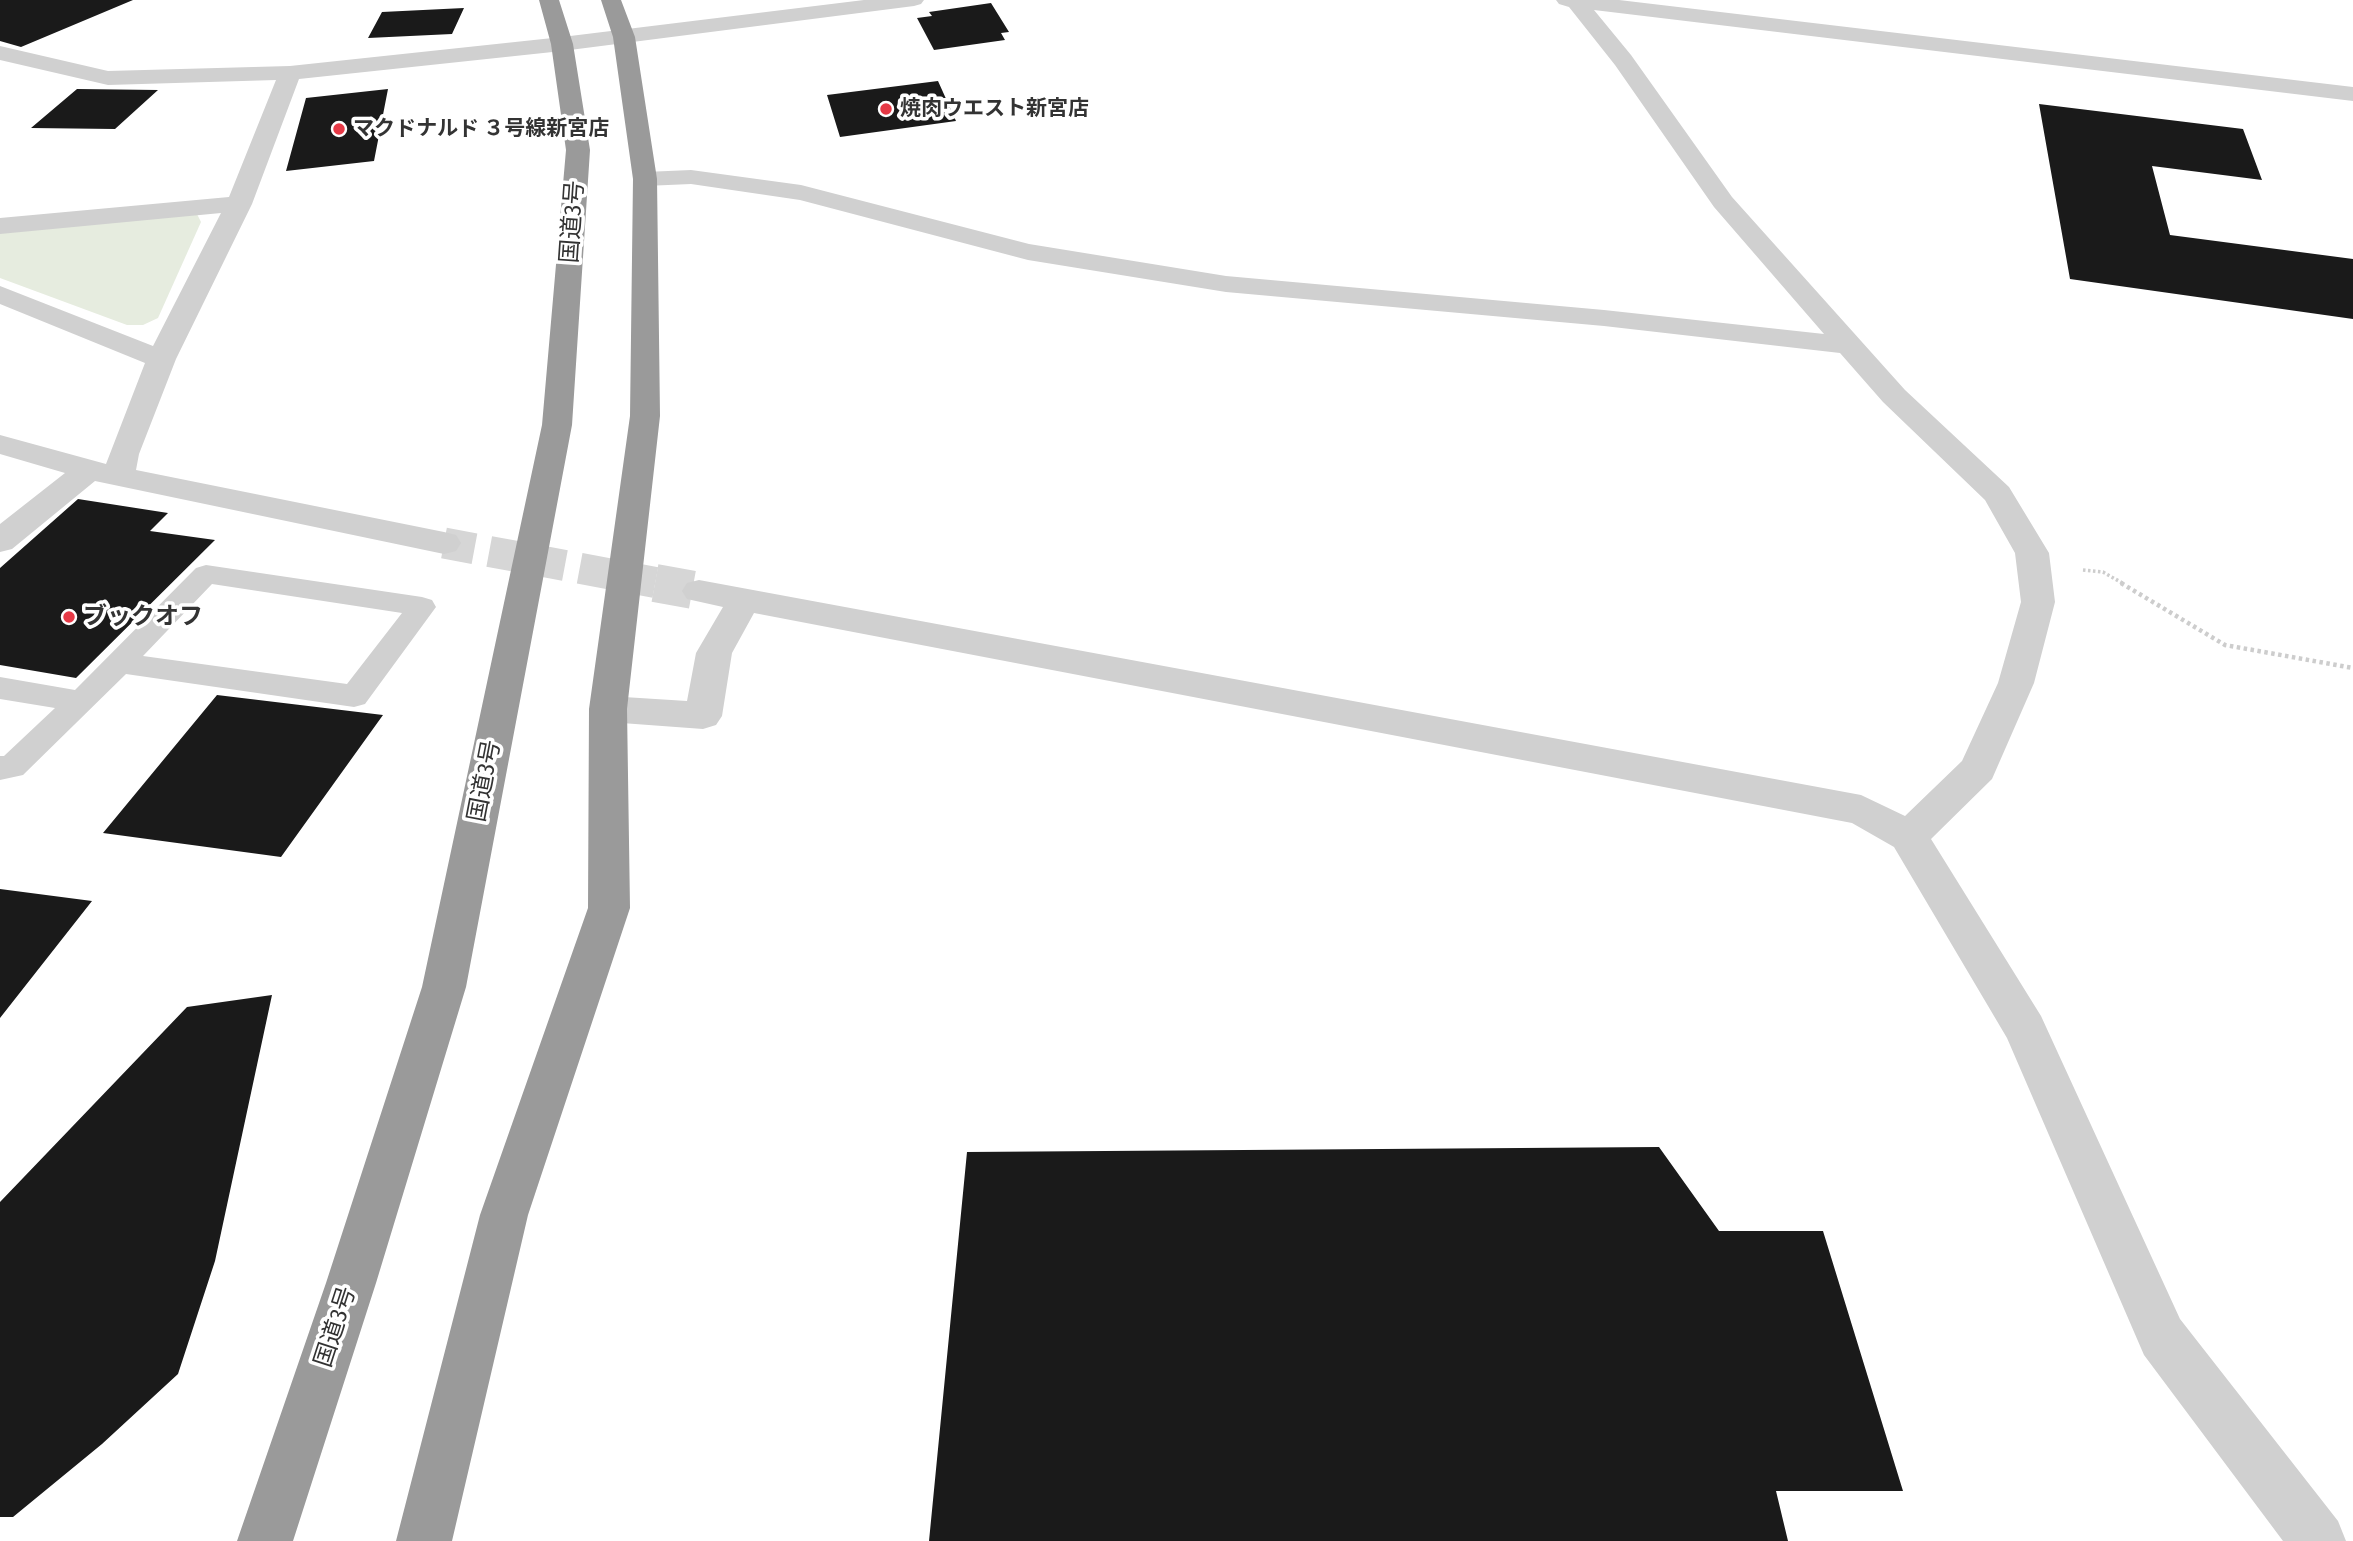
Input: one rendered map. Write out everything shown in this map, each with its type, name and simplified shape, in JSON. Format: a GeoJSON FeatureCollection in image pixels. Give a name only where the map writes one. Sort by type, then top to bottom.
{"type":"FeatureCollection","features":[{"type":"Feature","properties":{"kind":"highway","name":"国道3号"},"geometry":{"type":"LineString","coordinates":[[265,1541],[351,1283],[444,987],[557,425],[578,150],[562,44],[549,0]]}},
{"type":"Feature","properties":{"kind":"highway"},"geometry":{"type":"LineString","coordinates":[[424,1541],[504,1215],[609,908],[608,709],[645,416],[645,179],[624,37],[611,0]]}},
{"type":"Feature","properties":{"kind":"street"},"geometry":{"type":"LineString","coordinates":[[0,53],[108,78],[290,73],[624,37],[914,0]]}},
{"type":"Feature","properties":{"kind":"street"},"geometry":{"type":"LineString","coordinates":[[1572,1],[2353,94]]}},
{"type":"Feature","properties":{"kind":"street"},"geometry":{"type":"LineString","coordinates":[[1572,1],[1623,60],[1723,202],[1894,396],[1998,494],[2032,552],[2038,602],[2016,683],[1978,769],[1930,818],[1908,836]]}},
{"type":"Feature","properties":{"kind":"street"},"geometry":{"type":"LineString","coordinates":[[0,541],[104,473],[123,454],[161,359],[239,204],[290,73]]}},
{"type":"Feature","properties":{"kind":"street"},"geometry":{"type":"LineString","coordinates":[[645,179],[691,177],[801,193],[1028,252],[1226,284],[1604,318],[1847,345]]}},
{"type":"Feature","properties":{"kind":"street"},"geometry":{"type":"LineString","coordinates":[[0,226],[239,204]]}},
{"type":"Feature","properties":{"kind":"street"},"geometry":{"type":"LineString","coordinates":[[0,294],[161,359]]}},
{"type":"Feature","properties":{"kind":"street"},"geometry":{"type":"LineString","coordinates":[[0,444],[104,473],[444,543]]}},
{"type":"Feature","properties":{"kind":"street"},"geometry":{"type":"LineString","coordinates":[[699,591],[1861,810],[1908,836],[2025,1029],[2162,1337],[2318,1541]]}},
{"type":"Feature","properties":{"kind":"street"},"geometry":{"type":"LineString","coordinates":[[608,709],[703,716],[714,653],[746,599]]}},
{"type":"Feature","properties":{"kind":"lane"},"geometry":{"type":"LineString","coordinates":[[0,768],[12,767],[81,702],[119,663],[206,574],[422,607],[354,696],[119,663]]}},
{"type":"Feature","properties":{"kind":"lane"},"geometry":{"type":"LineString","coordinates":[[0,688],[81,702]]}},
{"type":"Feature","properties":{"kind":"path"},"geometry":{"type":"LineString","coordinates":[[2034,564],[2103,572],[2225,645],[2353,668]]}},
{"type":"Feature","properties":{"kind":"shaded area"},"geometry":{"type":"Polygon","coordinates":[[[197,214],[201,222],[158,318],[143,325],[127,325],[0,278],[0,232],[197,214]]]}},
{"type":"Feature","properties":{"kind":"building"},"geometry":{"type":"Polygon","coordinates":[[[0,0],[133,0],[21,47],[0,41],[0,0]]]}},
{"type":"Feature","properties":{"kind":"building"},"geometry":{"type":"Polygon","coordinates":[[[991,3],[1009,32],[1001,33],[1005,40],[934,50],[917,18],[932,16],[929,12],[991,3]]]}},
{"type":"Feature","properties":{"kind":"building"},"geometry":{"type":"Polygon","coordinates":[[[464,8],[452,34],[368,38],[382,12],[464,8]]]}},
{"type":"Feature","properties":{"kind":"building"},"geometry":{"type":"Polygon","coordinates":[[[938,81],[956,121],[840,137],[827,95],[938,81]]]}},
{"type":"Feature","properties":{"kind":"building"},"geometry":{"type":"Polygon","coordinates":[[[77,89],[158,90],[115,129],[31,128],[77,89]]]}},
{"type":"Feature","properties":{"kind":"building","name":"マクドナルド ３号線新宮店"},"geometry":{"type":"Polygon","coordinates":[[[388,89],[374,161],[286,171],[306,98],[388,89]]]}},
{"type":"Feature","properties":{"kind":"building"},"geometry":{"type":"Polygon","coordinates":[[[2039,104],[2243,129],[2262,180],[2152,166],[2170,235],[2353,259],[2353,319],[2070,279],[2039,104]]]}},
{"type":"Feature","properties":{"kind":"building","name":"ブックオフ"},"geometry":{"type":"Polygon","coordinates":[[[78,499],[168,513],[150,531],[215,540],[76,678],[0,665],[0,568],[78,499]]]}},
{"type":"Feature","properties":{"kind":"building"},"geometry":{"type":"Polygon","coordinates":[[[217,695],[383,715],[281,857],[103,833],[217,695]]]}},
{"type":"Feature","properties":{"kind":"building"},"geometry":{"type":"Polygon","coordinates":[[[0,889],[92,901],[0,1018],[0,889]]]}},
{"type":"Feature","properties":{"kind":"building"},"geometry":{"type":"Polygon","coordinates":[[[272,995],[215,1261],[178,1374],[102,1444],[13,1517],[0,1517],[0,1202],[187,1007],[272,995]]]}},
{"type":"Feature","properties":{"kind":"building"},"geometry":{"type":"Polygon","coordinates":[[[1659,1147],[1719,1231],[1823,1231],[1903,1491],[1776,1491],[1788,1541],[929,1541],[967,1152],[1659,1147]]]}},
{"type":"Feature","properties":{"kind":"tunnel"},"geometry":{"type":"LineString","coordinates":[[444,543],[664,584]]}},
{"type":"Feature","properties":{"kind":"tunnel"},"geometry":{"type":"LineString","coordinates":[[655,583],[699,591]]}},
{"type":"Feature","properties":{"kind":"place","name":"焼肉ウエスト新宮店"},"geometry":{"type":"Point","coordinates":[886,109]}},
{"type":"Feature","properties":{"kind":"place","name":"マクドナルド ３号線新宮店"},"geometry":{"type":"Point","coordinates":[339,129]}},
{"type":"Feature","properties":{"kind":"place","name":"ブックオフ"},"geometry":{"type":"Point","coordinates":[69,617]}}]}
